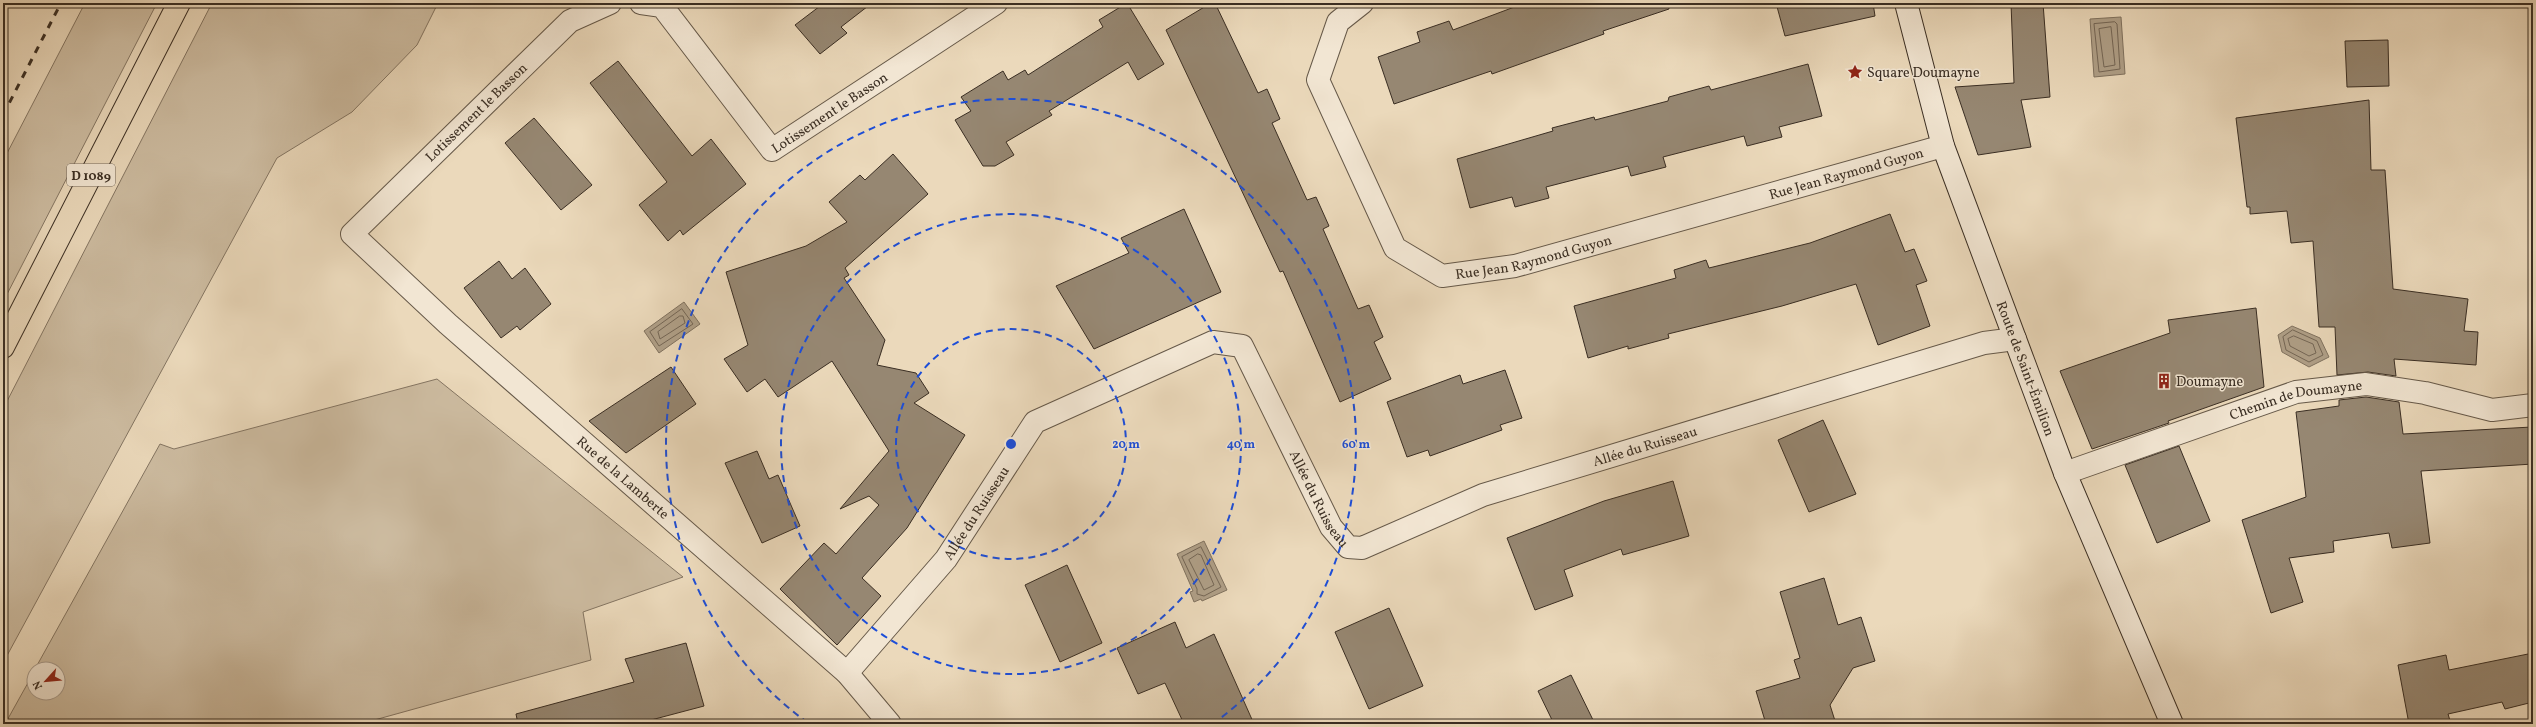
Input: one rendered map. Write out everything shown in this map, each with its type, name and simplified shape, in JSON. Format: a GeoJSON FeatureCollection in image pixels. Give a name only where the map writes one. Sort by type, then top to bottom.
{"type":"FeatureCollection","features":[{"type":"Feature","properties":{"kind":"main road","name":"D 1089"},"geometry":{"type":"LineString","coordinates":[[3,347],[179,3]]}},
{"type":"Feature","properties":{"kind":"street","name":"Lotissement le Basson"},"geometry":{"type":"LineString","coordinates":[[352,234],[570,21],[610,3]]}},
{"type":"Feature","properties":{"kind":"street","name":"Lotissement le Basson"},"geometry":{"type":"LineString","coordinates":[[641,3],[662,6],[772,150],[996,3]]}},
{"type":"Feature","properties":{"kind":"street","name":"Rue Jean Raymond Guyon"},"geometry":{"type":"LineString","coordinates":[[1362,3],[1338,22],[1318,80],[1395,248],[1442,276],[1516,266],[1944,146]]}},
{"type":"Feature","properties":{"kind":"street","name":"Route de Saint-Émilion"},"geometry":{"type":"LineString","coordinates":[[1906,3],[1944,146],[2015,339],[2065,473],[2172,724]]}},
{"type":"Feature","properties":{"kind":"street","name":"Rue de la Lamberte"},"geometry":{"type":"LineString","coordinates":[[352,234],[448,324],[847,673],[890,724]]}},
{"type":"Feature","properties":{"kind":"street","name":"Allée du Ruisseau"},"geometry":{"type":"LineString","coordinates":[[847,673],[946,559],[1035,422],[1213,342],[1242,346],[1331,527],[1348,547],[1362,548],[1483,496],[1984,343],[2015,339]]}},
{"type":"Feature","properties":{"kind":"street","name":"Chemin de Doumayne"},"geometry":{"type":"LineString","coordinates":[[2065,473],[2296,392],[2366,384],[2425,393],[2492,410],[2533,405]]}},
{"type":"Feature","properties":{"kind":"shaded area"},"geometry":{"type":"Polygon","coordinates":[[[85,3],[157,3],[3,302],[3,161],[85,3]]]}},
{"type":"Feature","properties":{"kind":"shaded area"},"geometry":{"type":"Polygon","coordinates":[[[212,3],[438,3],[417,45],[352,112],[277,158],[3,663],[3,409],[212,3]]]}},
{"type":"Feature","properties":{"kind":"shaded area"},"geometry":{"type":"Polygon","coordinates":[[[437,379],[683,577],[583,612],[591,660],[360,724],[5,724],[26,686],[26,701],[66,701],[66,661],[39,661],[160,444],[174,449],[437,379]]]}},
{"type":"Feature","properties":{"kind":"water"},"geometry":{"type":"Polygon","coordinates":[[[2121,17],[2125,74],[2094,77],[2090,19],[2121,17]]]}},
{"type":"Feature","properties":{"kind":"water"},"geometry":{"type":"Polygon","coordinates":[[[684,302],[700,324],[659,353],[644,331],[684,302]]]}},
{"type":"Feature","properties":{"kind":"water"},"geometry":{"type":"Polygon","coordinates":[[[2292,326],[2320,338],[2329,357],[2309,367],[2282,352],[2278,335],[2292,326]]]}},
{"type":"Feature","properties":{"kind":"water"},"geometry":{"type":"Polygon","coordinates":[[[1204,541],[1227,590],[1202,601],[1201,599],[1194,602],[1190,592],[1193,591],[1177,554],[1204,541]]]}},
{"type":"Feature","properties":{"kind":"building"},"geometry":{"type":"Polygon","coordinates":[[[824,3],[872,3],[841,27],[847,33],[820,54],[795,25],[824,3]]]}},
{"type":"Feature","properties":{"kind":"building"},"geometry":{"type":"Polygon","coordinates":[[[1127,3],[1164,64],[1138,80],[1128,62],[1049,111],[1052,115],[1006,142],[1014,155],[995,166],[983,166],[955,120],[971,111],[961,97],[1003,71],[1008,80],[1025,70],[1028,75],[1103,27],[1099,20],[1127,3]]]}},
{"type":"Feature","properties":{"kind":"building"},"geometry":{"type":"Polygon","coordinates":[[[1211,3],[1215,3],[1258,93],[1267,89],[1280,119],[1272,123],[1307,200],[1316,197],[1329,226],[1323,229],[1358,309],[1369,305],[1383,337],[1374,342],[1391,379],[1340,402],[1283,271],[1280,272],[1166,30],[1211,3]]]}},
{"type":"Feature","properties":{"kind":"building"},"geometry":{"type":"Polygon","coordinates":[[[1525,3],[1668,3],[1669,9],[1603,31],[1604,34],[1492,74],[1491,71],[1394,104],[1378,57],[1420,42],[1417,32],[1449,21],[1453,30],[1525,3]]]}},
{"type":"Feature","properties":{"kind":"building"},"geometry":{"type":"Polygon","coordinates":[[[1776,3],[1873,3],[1875,16],[1785,36],[1776,3]]]}},
{"type":"Feature","properties":{"kind":"building"},"geometry":{"type":"Polygon","coordinates":[[[2011,3],[2043,3],[2050,97],[2021,100],[2031,147],[1978,155],[1955,87],[2014,83],[2011,3]]]}},
{"type":"Feature","properties":{"kind":"building"},"geometry":{"type":"Polygon","coordinates":[[[2388,40],[2389,86],[2347,87],[2345,41],[2388,40]]]}},
{"type":"Feature","properties":{"kind":"building"},"geometry":{"type":"Polygon","coordinates":[[[618,61],[692,156],[711,139],[746,184],[683,235],[680,230],[668,241],[639,205],[667,182],[590,83],[618,61]]]}},
{"type":"Feature","properties":{"kind":"building"},"geometry":{"type":"Polygon","coordinates":[[[1808,64],[1822,116],[1779,127],[1782,137],[1747,146],[1744,136],[1663,157],[1666,167],[1631,176],[1628,166],[1546,187],[1549,198],[1515,207],[1512,197],[1470,208],[1457,159],[1553,131],[1552,128],[1594,117],[1595,120],[1668,101],[1669,97],[1709,86],[1711,90],[1808,64]]]}},
{"type":"Feature","properties":{"kind":"building"},"geometry":{"type":"Polygon","coordinates":[[[2369,100],[2371,170],[2385,170],[2393,289],[2468,299],[2464,331],[2478,332],[2476,365],[2394,359],[2396,376],[2368,372],[2337,375],[2335,327],[2319,327],[2313,241],[2291,243],[2287,211],[2250,214],[2250,207],[2247,207],[2236,118],[2369,100]]]}},
{"type":"Feature","properties":{"kind":"building"},"geometry":{"type":"Polygon","coordinates":[[[534,118],[592,185],[561,210],[505,143],[534,118]]]}},
{"type":"Feature","properties":{"kind":"building"},"geometry":{"type":"Polygon","coordinates":[[[893,154],[928,194],[845,268],[849,275],[844,278],[885,340],[877,365],[916,373],[929,393],[914,403],[965,435],[907,528],[862,578],[881,596],[837,645],[780,589],[824,543],[836,554],[879,505],[869,496],[840,509],[889,451],[832,361],[778,397],[765,379],[747,392],[724,359],[748,345],[726,272],[806,246],[847,222],[829,202],[860,175],[865,180],[893,154]]]}},
{"type":"Feature","properties":{"kind":"building"},"geometry":{"type":"Polygon","coordinates":[[[1184,209],[1221,292],[1094,349],[1056,286],[1129,253],[1121,238],[1184,209]]]}},
{"type":"Feature","properties":{"kind":"building"},"geometry":{"type":"Polygon","coordinates":[[[1890,214],[1905,252],[1914,249],[1927,281],[1916,285],[1930,326],[1878,345],[1856,284],[1782,306],[1668,334],[1669,338],[1628,349],[1628,346],[1588,358],[1574,306],[1676,278],[1674,270],[1706,260],[1709,268],[1810,243],[1890,214]]]}},
{"type":"Feature","properties":{"kind":"building"},"geometry":{"type":"Polygon","coordinates":[[[499,261],[512,279],[525,268],[551,304],[520,330],[517,326],[501,338],[464,288],[499,261]]]}},
{"type":"Feature","properties":{"kind":"building","name":"Doumayne"},"geometry":{"type":"Polygon","coordinates":[[[2256,308],[2264,387],[2168,421],[2169,423],[2092,449],[2060,371],[2170,333],[2168,320],[2256,308]]]}},
{"type":"Feature","properties":{"kind":"building"},"geometry":{"type":"Polygon","coordinates":[[[671,367],[696,404],[626,453],[589,421],[671,367]]]}},
{"type":"Feature","properties":{"kind":"building"},"geometry":{"type":"Polygon","coordinates":[[[1505,370],[1522,418],[1500,425],[1502,430],[1430,456],[1428,450],[1407,457],[1387,402],[1460,375],[1463,384],[1505,370]]]}},
{"type":"Feature","properties":{"kind":"building"},"geometry":{"type":"Polygon","coordinates":[[[2366,397],[2399,402],[2403,434],[2532,427],[2533,464],[2421,471],[2430,543],[2392,548],[2389,533],[2333,541],[2334,552],[2289,558],[2303,602],[2271,613],[2242,520],[2306,497],[2296,412],[2339,406],[2339,400],[2366,397]]]}},
{"type":"Feature","properties":{"kind":"building"},"geometry":{"type":"Polygon","coordinates":[[[1823,420],[1856,494],[1809,512],[1778,440],[1823,420]]]}},
{"type":"Feature","properties":{"kind":"building"},"geometry":{"type":"Polygon","coordinates":[[[2179,446],[2210,521],[2157,543],[2125,465],[2179,446]]]}},
{"type":"Feature","properties":{"kind":"building"},"geometry":{"type":"Polygon","coordinates":[[[757,451],[769,479],[778,475],[800,526],[762,543],[725,463],[757,451]]]}},
{"type":"Feature","properties":{"kind":"building"},"geometry":{"type":"Polygon","coordinates":[[[1673,481],[1689,536],[1623,555],[1621,549],[1564,570],[1573,596],[1535,610],[1507,538],[1604,501],[1673,481]]]}},
{"type":"Feature","properties":{"kind":"building"},"geometry":{"type":"Polygon","coordinates":[[[1067,565],[1102,643],[1060,662],[1025,585],[1067,565]]]}},
{"type":"Feature","properties":{"kind":"building"},"geometry":{"type":"Polygon","coordinates":[[[1824,578],[1838,625],[1861,617],[1875,661],[1853,668],[1830,705],[1836,724],[1766,724],[1756,691],[1800,678],[1794,660],[1800,658],[1780,592],[1824,578]]]}},
{"type":"Feature","properties":{"kind":"building"},"geometry":{"type":"Polygon","coordinates":[[[1389,608],[1423,686],[1369,709],[1335,632],[1389,608]]]}},
{"type":"Feature","properties":{"kind":"building"},"geometry":{"type":"Polygon","coordinates":[[[1175,622],[1186,648],[1214,634],[1254,724],[1184,724],[1165,683],[1138,694],[1117,648],[1175,622]]]}},
{"type":"Feature","properties":{"kind":"building"},"geometry":{"type":"Polygon","coordinates":[[[686,643],[704,706],[636,724],[518,724],[516,714],[634,682],[625,659],[686,643]]]}},
{"type":"Feature","properties":{"kind":"building"},"geometry":{"type":"Polygon","coordinates":[[[2533,653],[2533,702],[2505,709],[2502,702],[2448,714],[2451,724],[2409,724],[2398,665],[2446,655],[2449,670],[2533,653]]]}},
{"type":"Feature","properties":{"kind":"building"},"geometry":{"type":"Polygon","coordinates":[[[1571,675],[1595,724],[1554,724],[1538,691],[1571,675]]]}},
{"type":"Feature","properties":{"kind":"railway"},"geometry":{"type":"LineString","coordinates":[[3,115],[61,3]]}},
{"type":"Feature","properties":{"kind":"place","name":"Square Doumayne"},"geometry":{"type":"Point","coordinates":[1855,72]}},
{"type":"Feature","properties":{"kind":"place","name":"Doumayne"},"geometry":{"type":"Point","coordinates":[2164,381]}}]}
